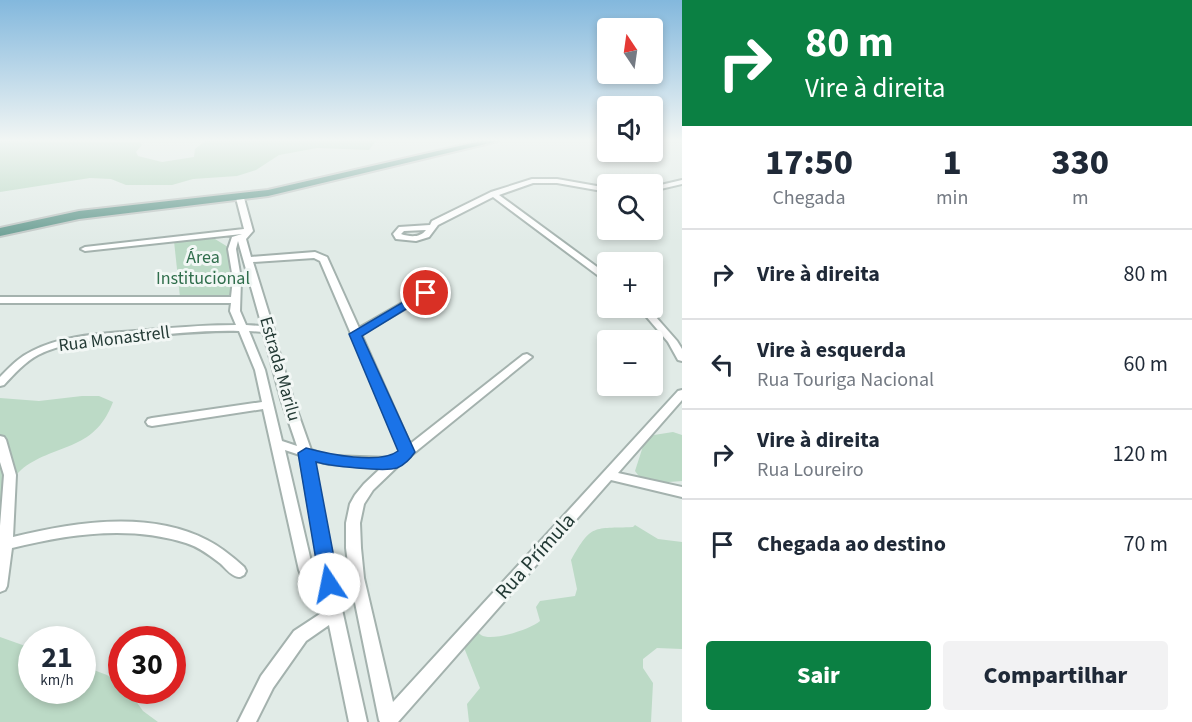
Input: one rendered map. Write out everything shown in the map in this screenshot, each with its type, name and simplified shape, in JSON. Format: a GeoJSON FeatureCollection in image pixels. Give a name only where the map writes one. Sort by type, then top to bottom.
{"type":"FeatureCollection","features":[{"type":"Feature","properties":{"kind":"main road"},"geometry":{"type":"LineString","coordinates":[[0,232],[79,215],[240,198],[343,175]]}},
{"type":"Feature","properties":{"kind":"street"},"geometry":{"type":"LineString","coordinates":[[432,227],[435,223],[518,184],[544,180],[597,188]]}},
{"type":"Feature","properties":{"kind":"street"},"geometry":{"type":"LineString","coordinates":[[663,186],[682,182]]}},
{"type":"Feature","properties":{"kind":"street"},"geometry":{"type":"LineString","coordinates":[[494,194],[597,272]]}},
{"type":"Feature","properties":{"kind":"street","name":"Estrada Marilu"},"geometry":{"type":"LineString","coordinates":[[240,198],[248,233],[242,239],[287,399],[306,453],[334,609],[358,722]]}},
{"type":"Feature","properties":{"kind":"street"},"geometry":{"type":"LineString","coordinates":[[85,249],[248,233]]}},
{"type":"Feature","properties":{"kind":"street"},"geometry":{"type":"LineString","coordinates":[[247,722],[267,682],[300,636],[334,609],[311,583],[306,570],[260,370],[235,311],[237,279],[232,249],[235,239],[248,233]]}},
{"type":"Feature","properties":{"kind":"street"},"geometry":{"type":"LineString","coordinates":[[249,260],[321,256],[407,452]]}},
{"type":"Feature","properties":{"kind":"street"},"geometry":{"type":"LineString","coordinates":[[355,334],[426,293]]}},
{"type":"Feature","properties":{"kind":"street"},"geometry":{"type":"LineString","coordinates":[[0,300],[236,300]]}},
{"type":"Feature","properties":{"kind":"street"},"geometry":{"type":"LineString","coordinates":[[652,318],[672,341],[682,358]]}},
{"type":"Feature","properties":{"kind":"street","name":"Rua Monastrell"},"geometry":{"type":"LineString","coordinates":[[0,382],[37,351],[55,345],[89,339],[240,327],[269,330]]}},
{"type":"Feature","properties":{"kind":"street"},"geometry":{"type":"LineString","coordinates":[[389,721],[355,567],[352,534],[357,504],[374,482],[394,463],[526,357]]}},
{"type":"Feature","properties":{"kind":"street","name":"Rua Prímula"},"geometry":{"type":"LineString","coordinates":[[389,721],[682,393]]}},
{"type":"Feature","properties":{"kind":"street"},"geometry":{"type":"LineString","coordinates":[[152,422],[268,405]]}},
{"type":"Feature","properties":{"kind":"street"},"geometry":{"type":"LineString","coordinates":[[0,440],[10,475],[6,544],[0,586]]}},
{"type":"Feature","properties":{"kind":"street"},"geometry":{"type":"LineString","coordinates":[[278,444],[329,460],[394,463]]}},
{"type":"Feature","properties":{"kind":"street"},"geometry":{"type":"LineString","coordinates":[[608,475],[682,492]]}},
{"type":"Feature","properties":{"kind":"street"},"geometry":{"type":"LineString","coordinates":[[6,544],[44,535],[121,526],[190,538],[217,552],[239,570]]}},
{"type":"Feature","properties":{"kind":"green space"},"geometry":{"type":"Polygon","coordinates":[[[0,175],[241,175],[193,179],[172,185],[126,185],[111,179],[90,178],[0,192],[0,175]]]}},
{"type":"Feature","properties":{"kind":"green space","name":"Área Institucional"},"geometry":{"type":"Polygon","coordinates":[[[215,239],[228,247],[231,295],[180,297],[174,241],[215,239]]]}},
{"type":"Feature","properties":{"kind":"green space"},"geometry":{"type":"Polygon","coordinates":[[[99,396],[113,402],[105,418],[84,439],[33,461],[21,470],[0,501],[0,398],[39,401],[99,396]]]}},
{"type":"Feature","properties":{"kind":"green space"},"geometry":{"type":"Polygon","coordinates":[[[673,432],[682,435],[682,481],[669,482],[659,490],[647,487],[635,471],[645,440],[654,435],[673,432]]]}},
{"type":"Feature","properties":{"kind":"green space"},"geometry":{"type":"Polygon","coordinates":[[[635,525],[658,539],[682,542],[682,649],[657,648],[643,659],[643,668],[653,683],[651,722],[469,722],[467,704],[480,688],[463,645],[475,628],[481,635],[494,637],[520,631],[540,621],[536,607],[540,601],[575,596],[577,589],[571,560],[589,534],[595,530],[635,525]]]}},
{"type":"Feature","properties":{"kind":"green space"},"geometry":{"type":"Polygon","coordinates":[[[0,637],[18,643],[18,704],[96,704],[96,671],[108,676],[108,704],[138,704],[143,711],[158,722],[0,722],[0,637]]]}},
{"type":"Feature","properties":{"kind":"route"},"geometry":{"type":"LineString","coordinates":[[329,584],[306,453],[329,460],[394,463],[407,452],[355,334],[426,293]]}}]}
